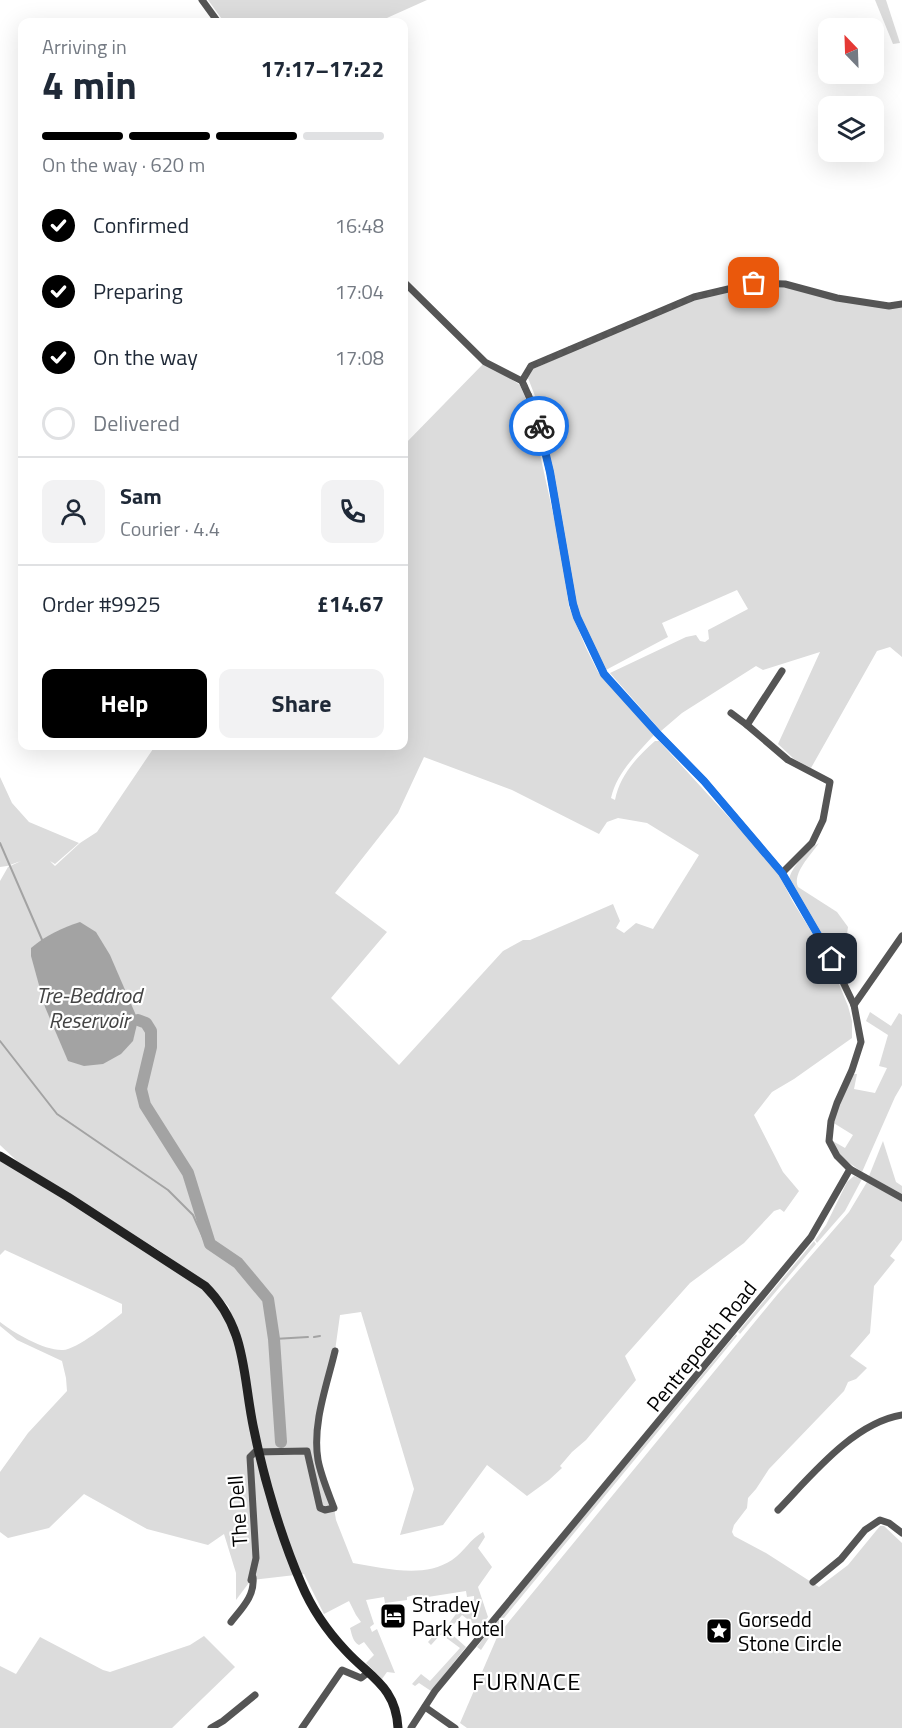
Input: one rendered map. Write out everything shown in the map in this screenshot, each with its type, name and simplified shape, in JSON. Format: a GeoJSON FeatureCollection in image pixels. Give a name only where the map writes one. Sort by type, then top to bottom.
{"type":"FeatureCollection","features":[{"type":"Feature","properties":{"kind":"main road"},"geometry":{"type":"LineString","coordinates":[[0,1156],[205,1286],[218,1299],[234,1327],[241,1351],[259,1452],[280,1525],[302,1585],[334,1637],[391,1696],[398,1728]]}},
{"type":"Feature","properties":{"kind":"street"},"geometry":{"type":"LineString","coordinates":[[202,0],[215,18]]}},
{"type":"Feature","properties":{"kind":"street"},"geometry":{"type":"LineString","coordinates":[[522,381],[531,366],[694,297],[754,283],[785,284],[837,298],[889,306],[902,304]]}},
{"type":"Feature","properties":{"kind":"street"},"geometry":{"type":"LineString","coordinates":[[408,286],[485,362],[522,381],[536,410],[550,472],[573,604],[600,669],[704,781],[782,873],[832,959],[854,1005],[861,1042],[831,1121],[829,1141],[837,1156],[850,1169],[902,1198]]}},
{"type":"Feature","properties":{"kind":"street"},"geometry":{"type":"LineString","coordinates":[[747,725],[782,671]]}},
{"type":"Feature","properties":{"kind":"street"},"geometry":{"type":"LineString","coordinates":[[731,713],[788,760],[830,782],[823,820],[812,843],[782,873]]}},
{"type":"Feature","properties":{"kind":"street"},"geometry":{"type":"LineString","coordinates":[[854,1005],[902,936]]}},
{"type":"Feature","properties":{"kind":"street","name":"Pentrepoeth Road"},"geometry":{"type":"LineString","coordinates":[[411,1728],[435,1691],[812,1237],[850,1169]]}},
{"type":"Feature","properties":{"kind":"street"},"geometry":{"type":"LineString","coordinates":[[259,1452],[307,1451],[321,1508],[326,1510],[334,1508],[321,1473],[317,1442],[320,1415],[335,1351]]}},
{"type":"Feature","properties":{"kind":"street"},"geometry":{"type":"LineString","coordinates":[[778,1510],[829,1458],[863,1430],[902,1415]]}},
{"type":"Feature","properties":{"kind":"street","name":"The Dell"},"geometry":{"type":"LineString","coordinates":[[231,1622],[251,1596],[254,1584],[252,1577],[256,1558],[250,1457],[255,1452],[259,1452]]}},
{"type":"Feature","properties":{"kind":"street"},"geometry":{"type":"LineString","coordinates":[[813,1582],[841,1559],[865,1530],[880,1520],[889,1523],[902,1533]]}},
{"type":"Feature","properties":{"kind":"street"},"geometry":{"type":"LineString","coordinates":[[302,1728],[342,1670],[361,1678],[369,1672]]}},
{"type":"Feature","properties":{"kind":"street"},"geometry":{"type":"LineString","coordinates":[[211,1728],[221,1725],[255,1695]]}},
{"type":"Feature","properties":{"kind":"street"},"geometry":{"type":"LineString","coordinates":[[425,1707],[455,1728]]}},
{"type":"Feature","properties":{"kind":"shaded area"},"geometry":{"type":"Polygon","coordinates":[[[208,0],[427,0],[387,18],[221,18],[208,0]]]}},
{"type":"Feature","properties":{"kind":"shaded area"},"geometry":{"type":"Polygon","coordinates":[[[875,0],[886,0],[900,43],[893,44],[875,0]]]}},
{"type":"Feature","properties":{"kind":"shaded area"},"geometry":{"type":"Polygon","coordinates":[[[754,283],[785,284],[889,306],[902,304],[902,657],[890,647],[877,651],[811,768],[794,759],[778,744],[820,652],[763,670],[756,666],[682,713],[661,731],[610,673],[686,637],[696,635],[700,641],[705,642],[709,639],[708,630],[748,609],[737,590],[662,623],[668,637],[604,671],[581,620],[576,602],[540,409],[528,378],[533,369],[694,297],[754,283]]]}},
{"type":"Feature","properties":{"kind":"shaded area"},"geometry":{"type":"Polygon","coordinates":[[[485,362],[520,385],[530,409],[560,545],[569,607],[586,648],[598,672],[654,735],[623,772],[611,798],[615,800],[625,775],[635,761],[655,741],[659,741],[779,875],[829,960],[848,1006],[852,1021],[852,1038],[772,1092],[754,1115],[783,1172],[799,1191],[784,1212],[780,1209],[774,1211],[744,1243],[690,1283],[625,1356],[636,1380],[586,1440],[560,1466],[562,1468],[527,1496],[487,1465],[443,1525],[400,1535],[414,1489],[361,1312],[340,1315],[335,1351],[322,1404],[317,1450],[336,1520],[353,1563],[416,1571],[429,1569],[452,1560],[483,1532],[485,1537],[478,1548],[492,1567],[478,1587],[488,1617],[479,1628],[462,1615],[448,1631],[466,1647],[431,1691],[419,1683],[415,1686],[412,1684],[421,1674],[430,1681],[460,1648],[441,1634],[459,1610],[468,1613],[468,1601],[474,1599],[474,1596],[467,1597],[466,1591],[415,1599],[414,1595],[407,1597],[407,1600],[385,1603],[384,1597],[366,1600],[374,1624],[370,1627],[372,1632],[377,1629],[395,1673],[387,1672],[382,1679],[366,1663],[374,1655],[364,1642],[359,1645],[353,1638],[350,1628],[361,1622],[349,1601],[324,1614],[304,1574],[251,1580],[236,1600],[236,1573],[224,1534],[208,1545],[147,1529],[84,1494],[49,1528],[8,1538],[0,1532],[0,1472],[28,1433],[67,1391],[62,1361],[17,1340],[0,1326],[0,1322],[21,1336],[48,1348],[63,1350],[84,1341],[110,1323],[122,1313],[122,1304],[5,1250],[0,1255],[0,1156],[205,1286],[233,1323],[229,1307],[211,1286],[17,1161],[0,1145],[0,881],[8,867],[21,861],[0,867],[0,777],[12,803],[29,822],[79,843],[55,864],[50,861],[55,866],[80,843],[97,832],[152,750],[408,750],[408,441],[485,362]],[[424,757],[398,813],[335,893],[387,932],[331,998],[399,1065],[503,951],[523,940],[530,940],[613,904],[620,921],[616,928],[624,933],[636,923],[653,929],[699,855],[647,823],[618,818],[607,822],[599,834],[512,790],[424,757]]]}},
{"type":"Feature","properties":{"kind":"shaded area"},"geometry":{"type":"Polygon","coordinates":[[[819,843],[803,864],[797,882],[798,887],[837,912],[848,927],[842,969],[789,880],[801,859],[819,843]]]}},
{"type":"Feature","properties":{"kind":"shaded area"},"geometry":{"type":"Polygon","coordinates":[[[870,1012],[891,1026],[899,1013],[902,1015],[902,1085],[862,1172],[838,1155],[831,1140],[845,1148],[853,1135],[832,1122],[852,1074],[857,1074],[854,1089],[875,1093],[887,1068],[879,1066],[888,1035],[866,1021],[870,1012]]]}},
{"type":"Feature","properties":{"kind":"shaded area"},"geometry":{"type":"Polygon","coordinates":[[[883,1141],[896,1182],[902,1186],[902,1194],[869,1176],[883,1141]]]}},
{"type":"Feature","properties":{"kind":"shaded area"},"geometry":{"type":"Polygon","coordinates":[[[854,1176],[862,1179],[845,1211],[817,1243],[815,1240],[826,1225],[847,1182],[854,1176]]]}},
{"type":"Feature","properties":{"kind":"shaded area"},"geometry":{"type":"Polygon","coordinates":[[[867,1182],[902,1201],[902,1240],[890,1256],[895,1260],[874,1286],[870,1333],[850,1356],[867,1368],[856,1379],[848,1382],[844,1391],[769,1469],[748,1498],[747,1508],[734,1525],[732,1532],[734,1536],[766,1553],[819,1587],[848,1565],[880,1526],[884,1526],[902,1543],[902,1728],[467,1728],[460,1723],[498,1635],[777,1295],[849,1212],[867,1182]]]}},
{"type":"Feature","properties":{"kind":"shaded area"},"geometry":{"type":"Polygon","coordinates":[[[814,1241],[816,1244],[740,1334],[738,1332],[814,1241]]]}},
{"type":"Feature","properties":{"kind":"shaded area"},"geometry":{"type":"Polygon","coordinates":[[[736,1334],[737,1336],[494,1630],[481,1650],[477,1647],[499,1618],[736,1334]]]}},
{"type":"Feature","properties":{"kind":"shaded area"},"geometry":{"type":"Polygon","coordinates":[[[437,1632],[441,1634],[431,1645],[428,1642],[437,1632]]]}},
{"type":"Feature","properties":{"kind":"shaded area"},"geometry":{"type":"Polygon","coordinates":[[[204,1636],[235,1667],[172,1728],[0,1728],[0,1666],[16,1674],[40,1637],[110,1672],[190,1645],[204,1636]]]}},
{"type":"Feature","properties":{"kind":"water","name":"Tre-Beddrod Reservoir"},"geometry":{"type":"Polygon","coordinates":[[[80,922],[96,932],[110,955],[138,1020],[133,1041],[121,1054],[103,1064],[84,1066],[68,1061],[45,1007],[31,956],[31,948],[42,939],[80,922]]]}},
{"type":"Feature","properties":{"kind":"waterway"},"geometry":{"type":"LineString","coordinates":[[0,843],[43,942]]}},
{"type":"Feature","properties":{"kind":"waterway"},"geometry":{"type":"LineString","coordinates":[[138,1020],[146,1023],[151,1031],[151,1047],[141,1089],[145,1105],[188,1173],[210,1244],[238,1263],[268,1299],[274,1339],[281,1442]]}},
{"type":"Feature","properties":{"kind":"waterway"},"geometry":{"type":"LineString","coordinates":[[0,1041],[57,1114],[168,1190],[193,1215],[205,1242]]}},
{"type":"Feature","properties":{"kind":"waterway"},"geometry":{"type":"LineString","coordinates":[[314,1337],[320,1336]]}},
{"type":"Feature","properties":{"kind":"waterway"},"geometry":{"type":"LineString","coordinates":[[274,1339],[308,1337]]}},
{"type":"Feature","properties":{"kind":"way so far"},"geometry":{"type":"LineString","coordinates":[[539,426],[536,410],[522,381],[531,366],[694,297],[754,283]]}},
{"type":"Feature","properties":{"kind":"place","name":"Stradey Park Hotel"},"geometry":{"type":"Point","coordinates":[393,1616]}},
{"type":"Feature","properties":{"kind":"place","name":"Gorsedd Stone Circle"},"geometry":{"type":"Point","coordinates":[719,1631]}},
{"type":"Feature","properties":{"kind":"district","name":"FURNACE"},"geometry":{"type":"Point","coordinates":[527,1681]}},
{"type":"Feature","properties":{"kind":"route"},"geometry":{"type":"LineString","coordinates":[[539,426],[550,472],[573,604],[600,669],[704,781],[782,873],[832,959]]}}]}
